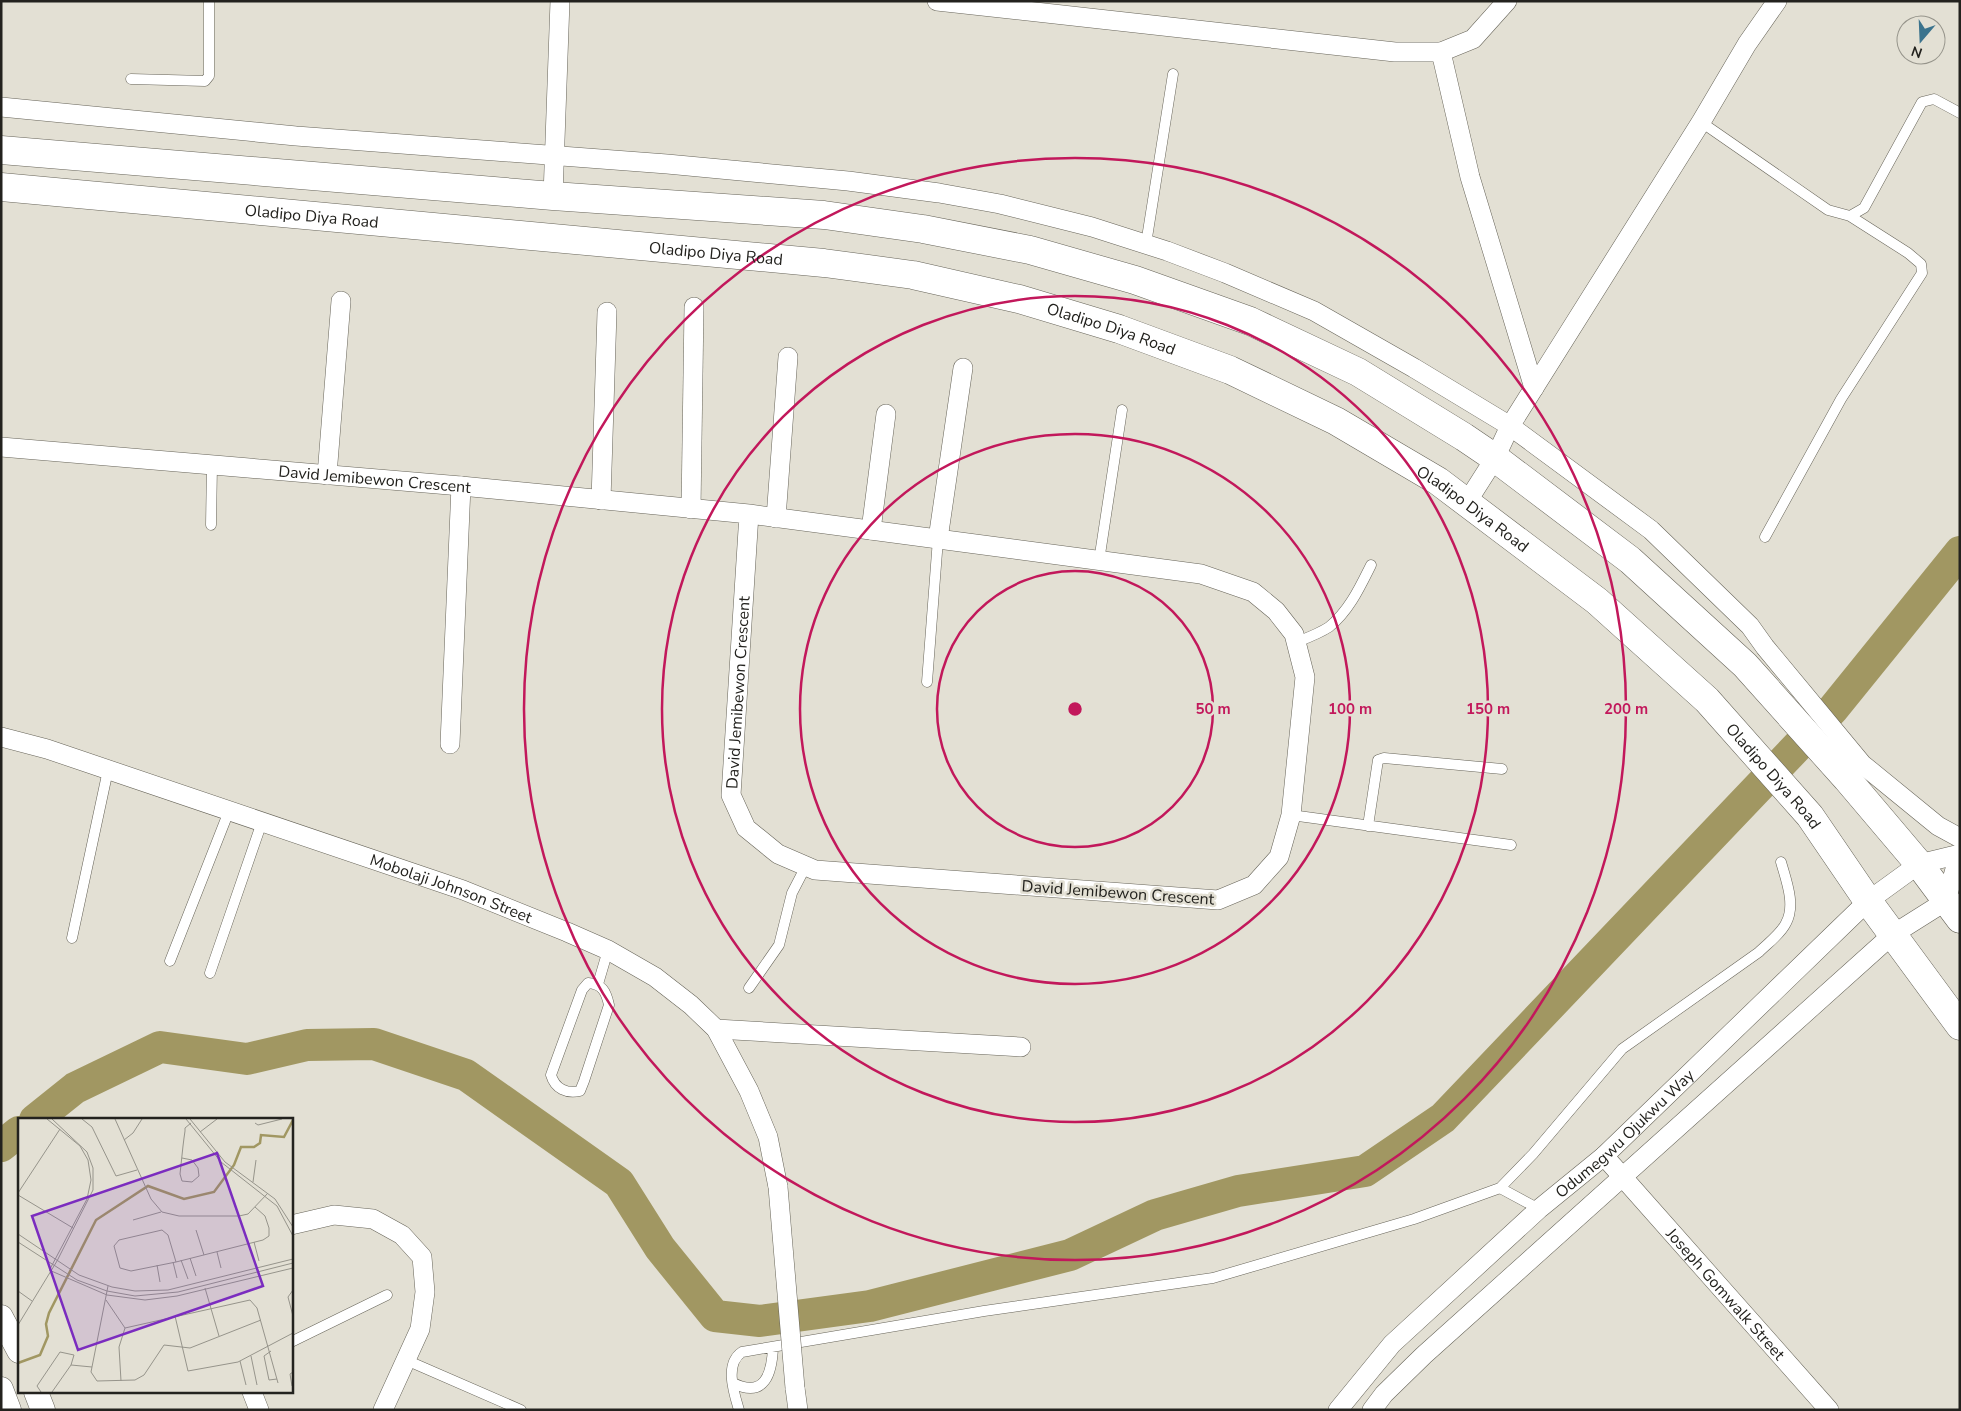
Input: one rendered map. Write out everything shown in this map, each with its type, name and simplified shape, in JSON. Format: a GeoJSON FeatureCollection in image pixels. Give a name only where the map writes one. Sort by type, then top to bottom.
{"type":"FeatureCollection","features":[{"type":"Feature","properties":{"kind":"main road"},"geometry":{"type":"LineString","coordinates":[[1,150],[553,196],[824,215],[923,229],[1030,250],[1135,280],[1250,321],[1358,372],[1495,458],[1755,656],[1855,772],[1953,910]]}},
{"type":"Feature","properties":{"kind":"main road","name":"Oladipo Diya Road"},"geometry":{"type":"LineString","coordinates":[[1,187],[824,264],[913,275],[1019,298],[1118,329],[1230,370],[1336,421],[1438,481],[1597,601],[1707,700],[1810,816],[1892,936],[1960,1026]]}},
{"type":"Feature","properties":{"kind":"street"},"geometry":{"type":"LineString","coordinates":[[553,196],[560,1]]}},
{"type":"Feature","properties":{"kind":"street"},"geometry":{"type":"LineString","coordinates":[[938,1],[1395,52],[1441,52],[1474,39],[1507,1]]}},
{"type":"Feature","properties":{"kind":"street"},"geometry":{"type":"LineString","coordinates":[[1467,502],[1495,458],[1510,426],[1701,122],[1747,44],[1777,1]]}},
{"type":"Feature","properties":{"kind":"street"},"geometry":{"type":"LineString","coordinates":[[1441,52],[1470,177],[1534,388]]}},
{"type":"Feature","properties":{"kind":"street"},"geometry":{"type":"LineString","coordinates":[[1,107],[306,136],[667,164],[939,193],[1000,204],[1146,244],[1225,272],[1314,312],[1414,368],[1510,426],[1651,530],[1750,626],[1755,656]]}},
{"type":"Feature","properties":{"kind":"street"},"geometry":{"type":"LineString","coordinates":[[327,475],[341,301]]}},
{"type":"Feature","properties":{"kind":"street"},"geometry":{"type":"LineString","coordinates":[[691,508],[694,308]]}},
{"type":"Feature","properties":{"kind":"street"},"geometry":{"type":"LineString","coordinates":[[601,500],[607,312]]}},
{"type":"Feature","properties":{"kind":"street"},"geometry":{"type":"LineString","coordinates":[[776,518],[788,357]]}},
{"type":"Feature","properties":{"kind":"street"},"geometry":{"type":"LineString","coordinates":[[938,539],[963,368]]}},
{"type":"Feature","properties":{"kind":"street"},"geometry":{"type":"LineString","coordinates":[[871,530],[886,414]]}},
{"type":"Feature","properties":{"kind":"street","name":"David Jemibewon Crescent"},"geometry":{"type":"LineString","coordinates":[[1,447],[461,486],[749,514],[1201,574],[1253,592],[1276,611],[1294,634],[1305,677],[1291,815],[1279,857],[1254,885],[1218,900],[815,870],[778,854],[746,828],[732,795],[749,514]]}},
{"type":"Feature","properties":{"kind":"street"},"geometry":{"type":"LineString","coordinates":[[450,744],[461,486]]}},
{"type":"Feature","properties":{"kind":"street","name":"Mobolaji Johnson Street"},"geometry":{"type":"LineString","coordinates":[[1,737],[47,749],[463,890],[608,950],[655,977],[691,1005],[716,1030],[749,1091],[768,1137],[778,1188],[798,1410]]}},
{"type":"Feature","properties":{"kind":"street"},"geometry":{"type":"LineString","coordinates":[[1855,772],[1938,826],[1959,849],[1953,910]]}},
{"type":"Feature","properties":{"kind":"street"},"geometry":{"type":"LineString","coordinates":[[1919,864],[1959,849]]}},
{"type":"Feature","properties":{"kind":"street","name":"Odumegwu Ojukwu Way"},"geometry":{"type":"LineString","coordinates":[[1338,1410],[1392,1344],[1539,1208],[1604,1156],[1868,901],[1919,864]]}},
{"type":"Feature","properties":{"kind":"street","name":"Odumegwu Ojukwu Way"},"geometry":{"type":"LineString","coordinates":[[1372,1410],[1384,1394],[1424,1355],[1892,936],[1953,910]]}},
{"type":"Feature","properties":{"kind":"street"},"geometry":{"type":"LineString","coordinates":[[716,1030],[1021,1047]]}},
{"type":"Feature","properties":{"kind":"street","name":"Joseph Gomwalk Street"},"geometry":{"type":"LineString","coordinates":[[1604,1156],[1829,1410]]}},
{"type":"Feature","properties":{"kind":"street"},"geometry":{"type":"LineString","coordinates":[[292,1225],[334,1215],[372,1219],[402,1235],[422,1257],[425,1292],[420,1329],[383,1410]]}},
{"type":"Feature","properties":{"kind":"street"},"geometry":{"type":"LineString","coordinates":[[1,1317],[18,1349]]}},
{"type":"Feature","properties":{"kind":"street"},"geometry":{"type":"LineString","coordinates":[[1,1389],[9,1410]]}},
{"type":"Feature","properties":{"kind":"street"},"geometry":{"type":"LineString","coordinates":[[37,1394],[43,1410]]}},
{"type":"Feature","properties":{"kind":"street"},"geometry":{"type":"LineString","coordinates":[[253,1394],[259,1410]]}},
{"type":"Feature","properties":{"kind":"lane"},"geometry":{"type":"LineString","coordinates":[[131,79],[204,81],[209,76],[210,1]]}},
{"type":"Feature","properties":{"kind":"lane"},"geometry":{"type":"LineString","coordinates":[[1146,244],[1173,74]]}},
{"type":"Feature","properties":{"kind":"lane"},"geometry":{"type":"LineString","coordinates":[[1850,216],[1864,208],[1922,102],[1934,100],[1960,113]]}},
{"type":"Feature","properties":{"kind":"lane"},"geometry":{"type":"LineString","coordinates":[[1701,122],[1828,210],[1850,216],[1908,253],[1921,264],[1922,273],[1841,399],[1766,537]]}},
{"type":"Feature","properties":{"kind":"lane"},"geometry":{"type":"LineString","coordinates":[[1099,561],[1122,410]]}},
{"type":"Feature","properties":{"kind":"lane"},"geometry":{"type":"LineString","coordinates":[[211,525],[212,465]]}},
{"type":"Feature","properties":{"kind":"lane"},"geometry":{"type":"LineString","coordinates":[[927,682],[938,539]]}},
{"type":"Feature","properties":{"kind":"lane"},"geometry":{"type":"LineString","coordinates":[[1296,642],[1328,628],[1341,615],[1356,594],[1371,565]]}},
{"type":"Feature","properties":{"kind":"lane"},"geometry":{"type":"LineString","coordinates":[[1368,826],[1378,760],[1384,758],[1502,769]]}},
{"type":"Feature","properties":{"kind":"lane"},"geometry":{"type":"LineString","coordinates":[[72,938],[108,770]]}},
{"type":"Feature","properties":{"kind":"lane"},"geometry":{"type":"LineString","coordinates":[[170,961],[229,811]]}},
{"type":"Feature","properties":{"kind":"lane"},"geometry":{"type":"LineString","coordinates":[[1291,815],[1511,846]]}},
{"type":"Feature","properties":{"kind":"lane"},"geometry":{"type":"LineString","coordinates":[[210,973],[262,822]]}},
{"type":"Feature","properties":{"kind":"lane"},"geometry":{"type":"LineString","coordinates":[[739,1410],[733,1383],[733,1362],[742,1352],[984,1312],[1213,1278],[1414,1219],[1500,1188],[1533,1154],[1622,1049],[1759,952],[1774,937],[1786,923],[1790,901],[1781,862]]}},
{"type":"Feature","properties":{"kind":"lane"},"geometry":{"type":"LineString","coordinates":[[749,988],[779,945],[792,893],[806,866]]}},
{"type":"Feature","properties":{"kind":"lane"},"geometry":{"type":"LineString","coordinates":[[598,984],[608,950]]}},
{"type":"Feature","properties":{"kind":"lane"},"geometry":{"type":"LineString","coordinates":[[588,983],[598,984],[606,992],[609,1004],[580,1091],[571,1093],[562,1090],[553,1081],[551,1076],[582,990],[588,983]]}},
{"type":"Feature","properties":{"kind":"lane"},"geometry":{"type":"LineString","coordinates":[[1500,1188],[1539,1208]]}},
{"type":"Feature","properties":{"kind":"lane"},"geometry":{"type":"LineString","coordinates":[[292,1342],[388,1295]]}},
{"type":"Feature","properties":{"kind":"lane"},"geometry":{"type":"LineString","coordinates":[[733,1383],[752,1388],[764,1382],[768,1378],[772,1367],[773,1347]]}},
{"type":"Feature","properties":{"kind":"lane"},"geometry":{"type":"LineString","coordinates":[[406,1360],[521,1410]]}},
{"type":"Feature","properties":{"kind":"waterway"},"geometry":{"type":"LineString","coordinates":[[38,1118],[75,1088],[160,1047],[247,1059],[307,1045],[374,1044],[466,1075],[619,1183],[660,1248],[715,1316],[760,1321],[870,1306],[1070,1255],[1155,1215],[1238,1191],[1365,1171],[1443,1118],[1833,709],[1960,552]]}},
{"type":"Feature","properties":{"kind":"waterway"},"geometry":{"type":"LineString","coordinates":[[1,1146],[18,1133]]}}]}
